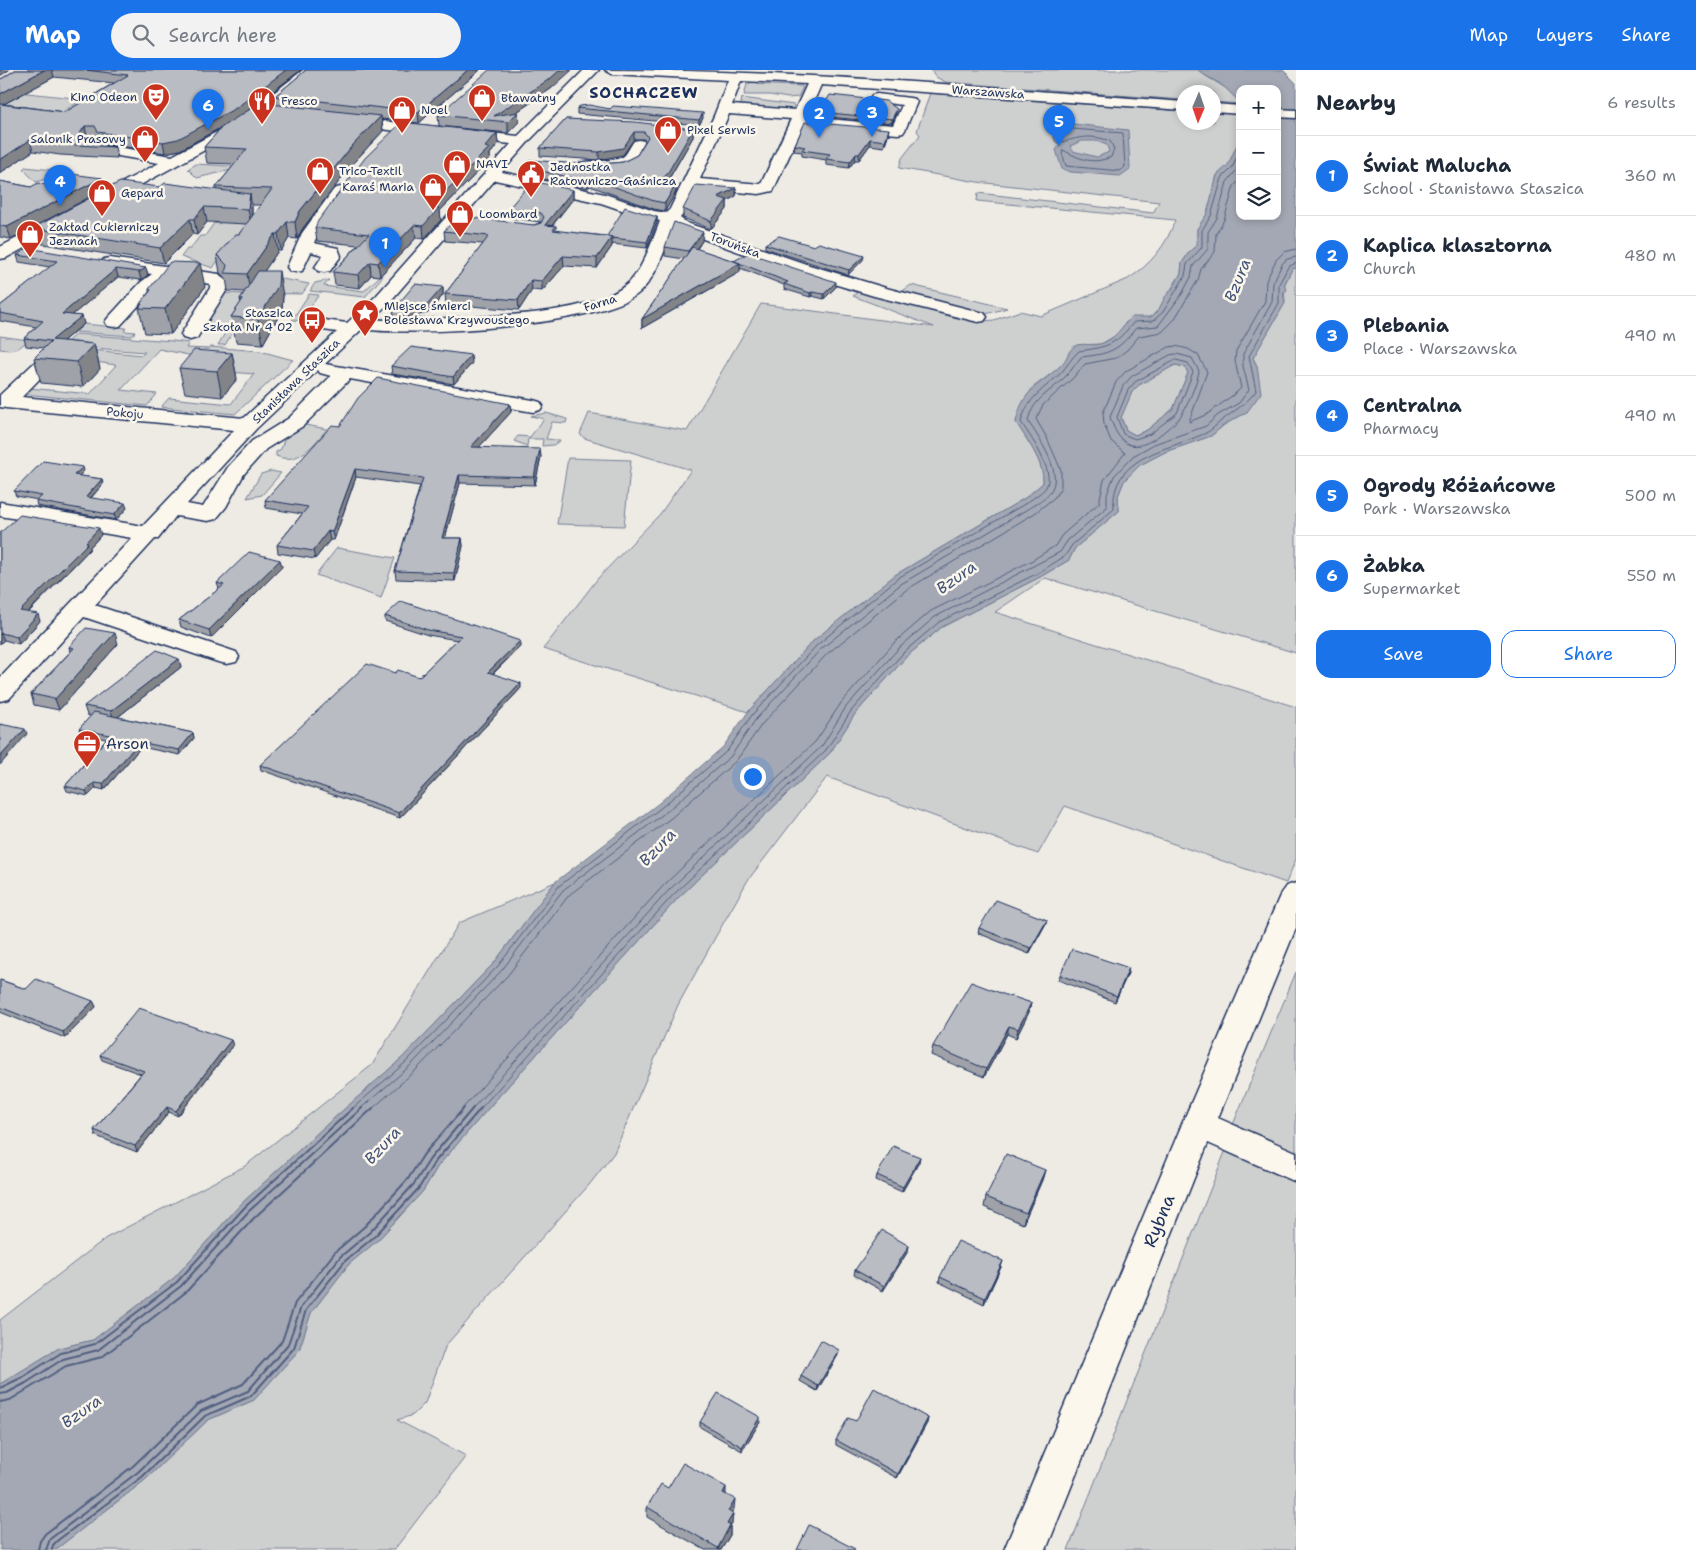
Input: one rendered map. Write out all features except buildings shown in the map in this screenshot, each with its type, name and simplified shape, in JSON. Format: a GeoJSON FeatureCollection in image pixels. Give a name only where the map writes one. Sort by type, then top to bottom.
{"type":"FeatureCollection","features":[{"type":"Feature","properties":{"kind":"street"},"geometry":{"type":"LineString","coordinates":[[4,249],[227,134],[311,70]]}},
{"type":"Feature","properties":{"kind":"street","name":"Stanisława Staszica"},"geometry":{"type":"LineString","coordinates":[[0,693],[82,608],[249,425],[382,300],[492,175],[517,153],[551,118],[592,70]]}},
{"type":"Feature","properties":{"kind":"street","name":"Warszawska"},"geometry":{"type":"LineString","coordinates":[[612,70],[781,78],[814,86],[910,80],[1176,105]]}},
{"type":"Feature","properties":{"kind":"street"},"geometry":{"type":"LineString","coordinates":[[781,78],[791,76],[795,70]]}},
{"type":"Feature","properties":{"kind":"street","name":"Farna"},"geometry":{"type":"LineString","coordinates":[[316,324],[354,326],[416,325],[503,320],[567,312],[615,300],[637,285],[669,218],[677,212],[707,132],[724,108],[736,76]]}},
{"type":"Feature","properties":{"kind":"street"},"geometry":{"type":"LineString","coordinates":[[689,183],[759,189],[767,188],[807,117],[814,86],[910,102],[898,130],[807,117],[724,108]]}},
{"type":"Feature","properties":{"kind":"street"},"geometry":{"type":"LineString","coordinates":[[1221,108],[1236,110]]}},
{"type":"Feature","properties":{"kind":"street"},"geometry":{"type":"LineString","coordinates":[[259,111],[278,114]]}},
{"type":"Feature","properties":{"kind":"street"},"geometry":{"type":"LineString","coordinates":[[1281,112],[1296,114]]}},
{"type":"Feature","properties":{"kind":"street"},"geometry":{"type":"LineString","coordinates":[[333,120],[471,135],[517,153]]}},
{"type":"Feature","properties":{"kind":"street"},"geometry":{"type":"LineString","coordinates":[[423,130],[435,120]]}},
{"type":"Feature","properties":{"kind":"street"},"geometry":{"type":"LineString","coordinates":[[471,135],[482,124]]}},
{"type":"Feature","properties":{"kind":"street"},"geometry":{"type":"LineString","coordinates":[[382,143],[398,127]]}},
{"type":"Feature","properties":{"kind":"street"},"geometry":{"type":"LineString","coordinates":[[92,142],[90,146],[94,148],[174,160]]}},
{"type":"Feature","properties":{"kind":"street"},"geometry":{"type":"LineString","coordinates":[[571,165],[618,164],[629,160],[640,144]]}},
{"type":"Feature","properties":{"kind":"street"},"geometry":{"type":"LineString","coordinates":[[131,169],[152,172]]}},
{"type":"Feature","properties":{"kind":"street","name":"Toruńska"},"geometry":{"type":"LineString","coordinates":[[492,175],[583,193],[651,215],[669,218],[686,228],[800,268],[880,292],[978,317]]}},
{"type":"Feature","properties":{"kind":"street"},"geometry":{"type":"LineString","coordinates":[[296,267],[310,233],[348,181]]}},
{"type":"Feature","properties":{"kind":"street"},"geometry":{"type":"LineString","coordinates":[[453,218],[474,220]]}},
{"type":"Feature","properties":{"kind":"street"},"geometry":{"type":"LineString","coordinates":[[305,246],[332,252],[332,256],[324,267]]}},
{"type":"Feature","properties":{"kind":"street"},"geometry":{"type":"LineString","coordinates":[[4,249],[39,250]]}},
{"type":"Feature","properties":{"kind":"street"},"geometry":{"type":"LineString","coordinates":[[94,260],[213,278],[220,284],[190,334]]}},
{"type":"Feature","properties":{"kind":"street"},"geometry":{"type":"LineString","coordinates":[[114,322],[147,286],[169,272]]}},
{"type":"Feature","properties":{"kind":"street"},"geometry":{"type":"LineString","coordinates":[[3,401],[42,366]]}},
{"type":"Feature","properties":{"kind":"street"},"geometry":{"type":"LineString","coordinates":[[311,366],[533,406]]}},
{"type":"Feature","properties":{"kind":"street"},"geometry":{"type":"LineString","coordinates":[[172,509],[208,514],[215,507],[235,471],[260,445],[296,422],[346,372]]}},
{"type":"Feature","properties":{"kind":"street","name":"Pokoju"},"geometry":{"type":"LineString","coordinates":[[3,401],[249,425]]}},
{"type":"Feature","properties":{"kind":"street"},"geometry":{"type":"LineString","coordinates":[[0,509],[150,534]]}},
{"type":"Feature","properties":{"kind":"street"},"geometry":{"type":"LineString","coordinates":[[82,608],[226,657]]}},
{"type":"Feature","properties":{"kind":"street","name":"Rybna"},"geometry":{"type":"LineString","coordinates":[[1025,1550],[1199,1124],[1296,894]]}},
{"type":"Feature","properties":{"kind":"street"},"geometry":{"type":"LineString","coordinates":[[1199,1124],[1296,1168]]}},
{"type":"Feature","properties":{"kind":"shaded area"},"geometry":{"type":"Polygon","coordinates":[[[931,70],[1198,70],[1221,85],[1176,85],[1176,99],[945,82],[936,77],[931,70]]]}},
{"type":"Feature","properties":{"kind":"shaded area"},"geometry":{"type":"Polygon","coordinates":[[[747,84],[803,87],[798,97],[788,98],[770,95],[744,95],[747,84]]]}},
{"type":"Feature","properties":{"kind":"shaded area"},"geometry":{"type":"Polygon","coordinates":[[[1221,85],[1232,93],[1236,98],[1236,104],[1221,103],[1221,85]]]}},
{"type":"Feature","properties":{"kind":"shaded area"},"geometry":{"type":"Polygon","coordinates":[[[0,90],[83,99],[56,116],[0,109],[0,90]]]}},
{"type":"Feature","properties":{"kind":"shaded area"},"geometry":{"type":"Polygon","coordinates":[[[930,93],[1176,111],[1176,130],[1221,130],[1221,113],[1236,114],[1236,147],[1228,166],[1217,175],[1207,214],[1197,229],[1197,245],[1189,252],[1182,263],[1181,273],[1159,309],[1151,317],[1126,322],[1118,334],[1101,344],[1077,345],[1069,352],[1067,359],[1056,370],[1032,388],[1016,422],[1038,459],[1043,475],[1043,483],[1025,498],[895,575],[813,641],[748,712],[543,649],[599,577],[660,514],[691,470],[584,438],[580,434],[589,413],[687,431],[761,304],[934,327],[853,296],[857,293],[839,286],[837,283],[983,321],[994,320],[1020,311],[1041,316],[1128,279],[1157,254],[1172,229],[1175,220],[977,201],[978,193],[1153,213],[1159,202],[977,182],[899,168],[902,158],[920,135],[917,131],[930,93]]]}},
{"type":"Feature","properties":{"kind":"shaded area"},"geometry":{"type":"Polygon","coordinates":[[[742,98],[794,105],[792,111],[740,108],[742,98]]]}},
{"type":"Feature","properties":{"kind":"shaded area"},"geometry":{"type":"Polygon","coordinates":[[[196,164],[244,167],[197,178],[188,169],[196,164]]]}},
{"type":"Feature","properties":{"kind":"shaded area"},"geometry":{"type":"Polygon","coordinates":[[[25,167],[71,172],[36,182],[23,169],[25,167]]]}},
{"type":"Feature","properties":{"kind":"shaded area"},"geometry":{"type":"Polygon","coordinates":[[[226,214],[286,227],[221,262],[217,262],[213,268],[181,257],[200,236],[205,236],[214,223],[219,224],[226,214]]]}},
{"type":"Feature","properties":{"kind":"shaded area"},"geometry":{"type":"Polygon","coordinates":[[[1296,268],[1296,653],[1045,578],[995,612],[1296,707],[1296,859],[1286,883],[1065,806],[1038,854],[827,777],[748,880],[716,936],[678,1005],[614,1153],[589,1185],[446,1345],[425,1403],[413,1415],[397,1420],[466,1456],[394,1550],[55,1550],[145,1480],[208,1420],[254,1400],[299,1350],[311,1313],[349,1264],[378,1240],[423,1191],[438,1166],[678,898],[830,753],[855,714],[907,656],[942,627],[1040,577],[1069,560],[1075,548],[1119,511],[1118,496],[1124,481],[1140,465],[1165,452],[1211,436],[1224,425],[1247,412],[1258,379],[1257,366],[1253,358],[1285,303],[1284,286],[1292,269],[1296,268]]]}},
{"type":"Feature","properties":{"kind":"shaded area"},"geometry":{"type":"Polygon","coordinates":[[[266,276],[309,284],[302,294],[257,293],[225,345],[218,345],[227,330],[204,327],[203,324],[223,293],[247,294],[266,276]]]}},
{"type":"Feature","properties":{"kind":"shaded area"},"geometry":{"type":"Polygon","coordinates":[[[380,276],[383,276],[365,297],[310,291],[315,283],[329,280],[324,286],[364,291],[380,276]]]}},
{"type":"Feature","properties":{"kind":"shaded area"},"geometry":{"type":"Polygon","coordinates":[[[911,285],[1007,308],[986,314],[900,293],[911,285]]]}},
{"type":"Feature","properties":{"kind":"shaded area"},"geometry":{"type":"Polygon","coordinates":[[[309,294],[319,295],[303,316],[310,317],[305,321],[292,320],[309,294]]]}},
{"type":"Feature","properties":{"kind":"shaded area"},"geometry":{"type":"Polygon","coordinates":[[[84,324],[126,328],[124,331],[135,332],[132,336],[76,332],[84,324]]]}},
{"type":"Feature","properties":{"kind":"shaded area"},"geometry":{"type":"Polygon","coordinates":[[[76,334],[189,343],[186,348],[209,349],[210,347],[260,351],[293,360],[235,414],[161,407],[169,398],[231,404],[254,374],[218,371],[203,358],[159,349],[121,390],[157,394],[147,406],[24,394],[29,388],[90,394],[116,365],[62,357],[72,348],[142,355],[145,352],[65,343],[76,334]]]}},
{"type":"Feature","properties":{"kind":"shaded area"},"geometry":{"type":"Polygon","coordinates":[[[0,336],[28,340],[15,349],[0,349],[0,336]]]}},
{"type":"Feature","properties":{"kind":"shaded area"},"geometry":{"type":"Polygon","coordinates":[[[1175,365],[1185,367],[1188,373],[1173,409],[1147,430],[1135,435],[1126,430],[1121,417],[1132,392],[1139,385],[1175,365]]]}},
{"type":"Feature","properties":{"kind":"shaded area"},"geometry":{"type":"Polygon","coordinates":[[[546,413],[567,419],[566,423],[552,422],[546,439],[560,440],[559,442],[553,445],[542,446],[543,439],[528,439],[527,446],[514,441],[518,436],[530,437],[544,419],[531,416],[546,413]]]}},
{"type":"Feature","properties":{"kind":"shaded area"},"geometry":{"type":"Polygon","coordinates":[[[300,424],[327,429],[311,447],[299,456],[284,458],[276,456],[276,452],[281,449],[286,433],[300,424]]]}},
{"type":"Feature","properties":{"kind":"shaded area"},"geometry":{"type":"Polygon","coordinates":[[[568,458],[631,460],[624,526],[557,524],[568,458]]]}},
{"type":"Feature","properties":{"kind":"shaded area"},"geometry":{"type":"Polygon","coordinates":[[[271,471],[281,473],[262,495],[247,498],[261,474],[271,471]]]}},
{"type":"Feature","properties":{"kind":"shaded area"},"geometry":{"type":"Polygon","coordinates":[[[337,548],[395,558],[381,598],[316,575],[337,548]]]}},
{"type":"Feature","properties":{"kind":"shaded area"},"geometry":{"type":"Polygon","coordinates":[[[555,882],[494,963],[402,1058],[240,1205],[174,1278],[93,1340],[59,1348],[0,1384],[0,1320],[106,1238],[245,1166],[372,1065],[459,923],[555,882]]]}},
{"type":"Feature","properties":{"kind":"shaded area"},"geometry":{"type":"Polygon","coordinates":[[[1296,972],[1296,1156],[1232,1127],[1296,972]]]}},
{"type":"Feature","properties":{"kind":"shaded area"},"geometry":{"type":"Polygon","coordinates":[[[1227,1147],[1296,1177],[1296,1550],[1068,1550],[1227,1147]]]}},
{"type":"Feature","properties":{"kind":"water","name":"Bzura"},"geometry":{"type":"Polygon","coordinates":[[[1198,70],[1283,70],[1296,83],[1296,268],[1292,269],[1284,285],[1287,290],[1283,293],[1285,303],[1253,358],[1257,366],[1261,393],[1247,412],[1224,425],[1211,436],[1165,452],[1140,465],[1124,481],[1118,496],[1119,511],[1075,548],[1069,560],[1040,577],[942,627],[907,656],[855,714],[830,753],[678,898],[438,1166],[423,1191],[378,1240],[349,1264],[311,1313],[299,1350],[254,1400],[208,1420],[145,1480],[55,1550],[0,1550],[0,1384],[59,1348],[93,1340],[174,1278],[240,1205],[402,1058],[494,963],[555,882],[659,803],[723,747],[748,712],[813,641],[895,575],[1025,498],[1043,483],[1043,475],[1038,459],[1016,422],[1023,401],[1034,388],[1063,363],[1074,346],[1080,344],[1097,345],[1106,342],[1132,317],[1151,317],[1159,309],[1181,273],[1182,263],[1189,252],[1197,245],[1197,229],[1207,214],[1217,175],[1228,165],[1236,147],[1236,220],[1281,220],[1281,85],[1236,85],[1236,98],[1221,84],[1198,70]],[[1175,365],[1139,385],[1132,392],[1121,418],[1126,430],[1135,435],[1147,430],[1173,409],[1188,373],[1185,367],[1175,365]]]}},
{"type":"Feature","properties":{"kind":"water"},"geometry":{"type":"Polygon","coordinates":[[[1064,123],[1128,130],[1130,169],[1120,176],[1071,172],[1062,169],[1056,150],[1060,145],[1055,141],[1051,126],[1064,123]],[[1082,141],[1070,146],[1073,151],[1097,157],[1109,152],[1107,145],[1096,141],[1082,141]]]}},
{"type":"Feature","properties":{"kind":"place","name":"Kino Odeon"},"geometry":{"type":"Point","coordinates":[156,121]}},
{"type":"Feature","properties":{"kind":"place","name":"Bławatny"},"geometry":{"type":"Point","coordinates":[482,122]}},
{"type":"Feature","properties":{"kind":"place","name":"Fresco"},"geometry":{"type":"Point","coordinates":[262,125]}},
{"type":"Feature","properties":{"kind":"place","name":"Żabka"},"geometry":{"type":"Point","coordinates":[208,130]}},
{"type":"Feature","properties":{"kind":"place","name":"Noel"},"geometry":{"type":"Point","coordinates":[402,134]}},
{"type":"Feature","properties":{"kind":"place","name":"Plebania"},"geometry":{"type":"Point","coordinates":[872,137]}},
{"type":"Feature","properties":{"kind":"place","name":"Kaplica klasztorna"},"geometry":{"type":"Point","coordinates":[819,138]}},
{"type":"Feature","properties":{"kind":"place","name":"Ogrody Różańcowe"},"geometry":{"type":"Point","coordinates":[1059,146]}},
{"type":"Feature","properties":{"kind":"place","name":"Pixel Serwis"},"geometry":{"type":"Point","coordinates":[668,154]}},
{"type":"Feature","properties":{"kind":"place","name":"Salonik Prasowy"},"geometry":{"type":"Point","coordinates":[145,163]}},
{"type":"Feature","properties":{"kind":"place","name":"NAVI"},"geometry":{"type":"Point","coordinates":[457,188]}},
{"type":"Feature","properties":{"kind":"place","name":"Trico-Textil"},"geometry":{"type":"Point","coordinates":[320,195]}},
{"type":"Feature","properties":{"kind":"place","name":"Jednostka Ratowniczo-Gaśnicza"},"geometry":{"type":"Point","coordinates":[531,198]}},
{"type":"Feature","properties":{"kind":"place","name":"Centralna"},"geometry":{"type":"Point","coordinates":[60,206]}},
{"type":"Feature","properties":{"kind":"place","name":"Karaś Maria"},"geometry":{"type":"Point","coordinates":[433,211]}},
{"type":"Feature","properties":{"kind":"place","name":"Gepard"},"geometry":{"type":"Point","coordinates":[102,217]}},
{"type":"Feature","properties":{"kind":"place","name":"Loombard"},"geometry":{"type":"Point","coordinates":[460,238]}},
{"type":"Feature","properties":{"kind":"place","name":"Zakład Cukierniczy Jeznach"},"geometry":{"type":"Point","coordinates":[30,258]}},
{"type":"Feature","properties":{"kind":"place","name":"Świat Malucha"},"geometry":{"type":"Point","coordinates":[385,268]}},
{"type":"Feature","properties":{"kind":"place","name":"Miejsce śmierci Bolesława Krzywoustego"},"geometry":{"type":"Point","coordinates":[365,337]}},
{"type":"Feature","properties":{"kind":"place","name":"Staszica Szkoła Nr 4 02"},"geometry":{"type":"Point","coordinates":[312,344]}},
{"type":"Feature","properties":{"kind":"place","name":"Arson"},"geometry":{"type":"Point","coordinates":[87,768]}},
{"type":"Feature","properties":{"kind":"district","name":"SOCHACZEW"},"geometry":{"type":"Point","coordinates":[644,92]}}]}
